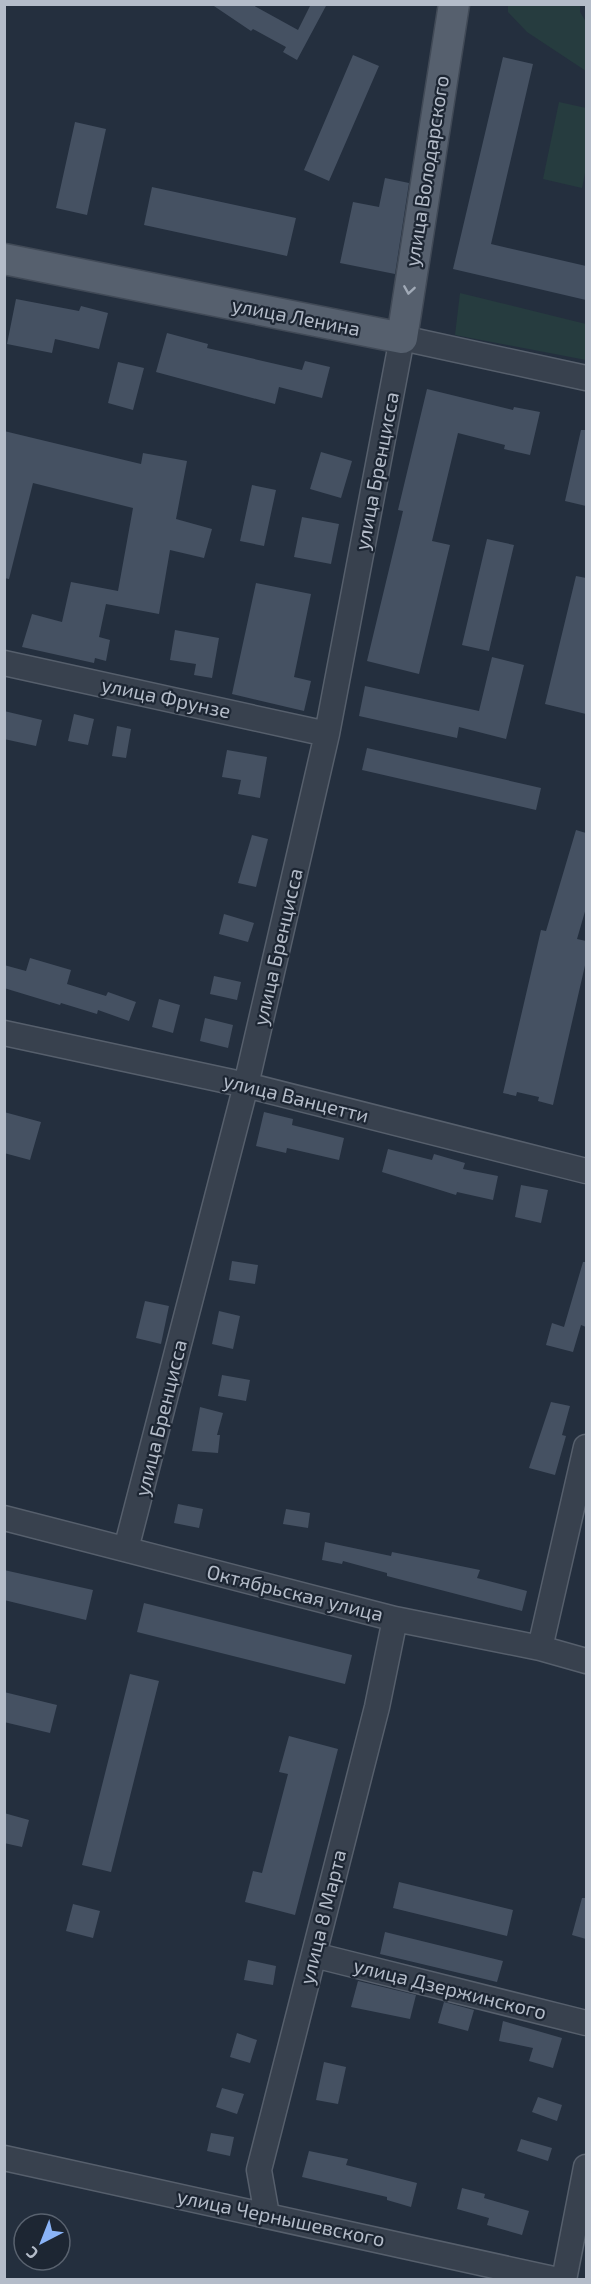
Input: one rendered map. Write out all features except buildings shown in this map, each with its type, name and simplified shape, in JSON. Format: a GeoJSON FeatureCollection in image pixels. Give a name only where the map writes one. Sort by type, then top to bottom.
{"type":"FeatureCollection","features":[{"type":"Feature","properties":{"kind":"main road","name":"улица Володарского"},"geometry":{"type":"LineString","coordinates":[[402,338],[454,4]]}},
{"type":"Feature","properties":{"kind":"main road","name":"улица Ленина"},"geometry":{"type":"LineString","coordinates":[[4,259],[402,338]]}},
{"type":"Feature","properties":{"kind":"street","name":"улица Ленина"},"geometry":{"type":"LineString","coordinates":[[402,338],[586,378]]}},
{"type":"Feature","properties":{"kind":"street","name":"улица Бренцисса"},"geometry":{"type":"LineString","coordinates":[[126,1549],[246,1085],[327,734],[402,338]]}},
{"type":"Feature","properties":{"kind":"street","name":"улица Фрунзе"},"geometry":{"type":"LineString","coordinates":[[4,663],[327,734]]}},
{"type":"Feature","properties":{"kind":"street","name":"улица Ванцетти"},"geometry":{"type":"LineString","coordinates":[[4,1033],[246,1085],[586,1172]]}},
{"type":"Feature","properties":{"kind":"street"},"geometry":{"type":"LineString","coordinates":[[540,1648],[586,1447]]}},
{"type":"Feature","properties":{"kind":"street","name":"Октябрьская улица"},"geometry":{"type":"LineString","coordinates":[[4,1518],[395,1619],[540,1648],[586,1661]]}},
{"type":"Feature","properties":{"kind":"street","name":"улица 8 Марта"},"geometry":{"type":"LineString","coordinates":[[267,2215],[259,2170],[377,1707],[395,1619]]}},
{"type":"Feature","properties":{"kind":"street","name":"улица Дзержинского"},"geometry":{"type":"LineString","coordinates":[[314,1955],[586,2023]]}},
{"type":"Feature","properties":{"kind":"street","name":"улица Чернышевского"},"geometry":{"type":"LineString","coordinates":[[4,2158],[558,2280]]}},
{"type":"Feature","properties":{"kind":"street"},"geometry":{"type":"LineString","coordinates":[[564,2280],[586,2167]]}},
{"type":"Feature","properties":{"kind":"green space"},"geometry":{"type":"Polygon","coordinates":[[[508,5],[580,5],[580,12],[586,22],[586,71],[527,32],[508,12],[508,5]]]}},
{"type":"Feature","properties":{"kind":"green space"},"geometry":{"type":"Polygon","coordinates":[[[559,102],[586,108],[586,168],[582,188],[543,179],[559,102]]]}},
{"type":"Feature","properties":{"kind":"green space"},"geometry":{"type":"Polygon","coordinates":[[[460,293],[586,324],[586,360],[455,335],[460,293]]]}}]}
